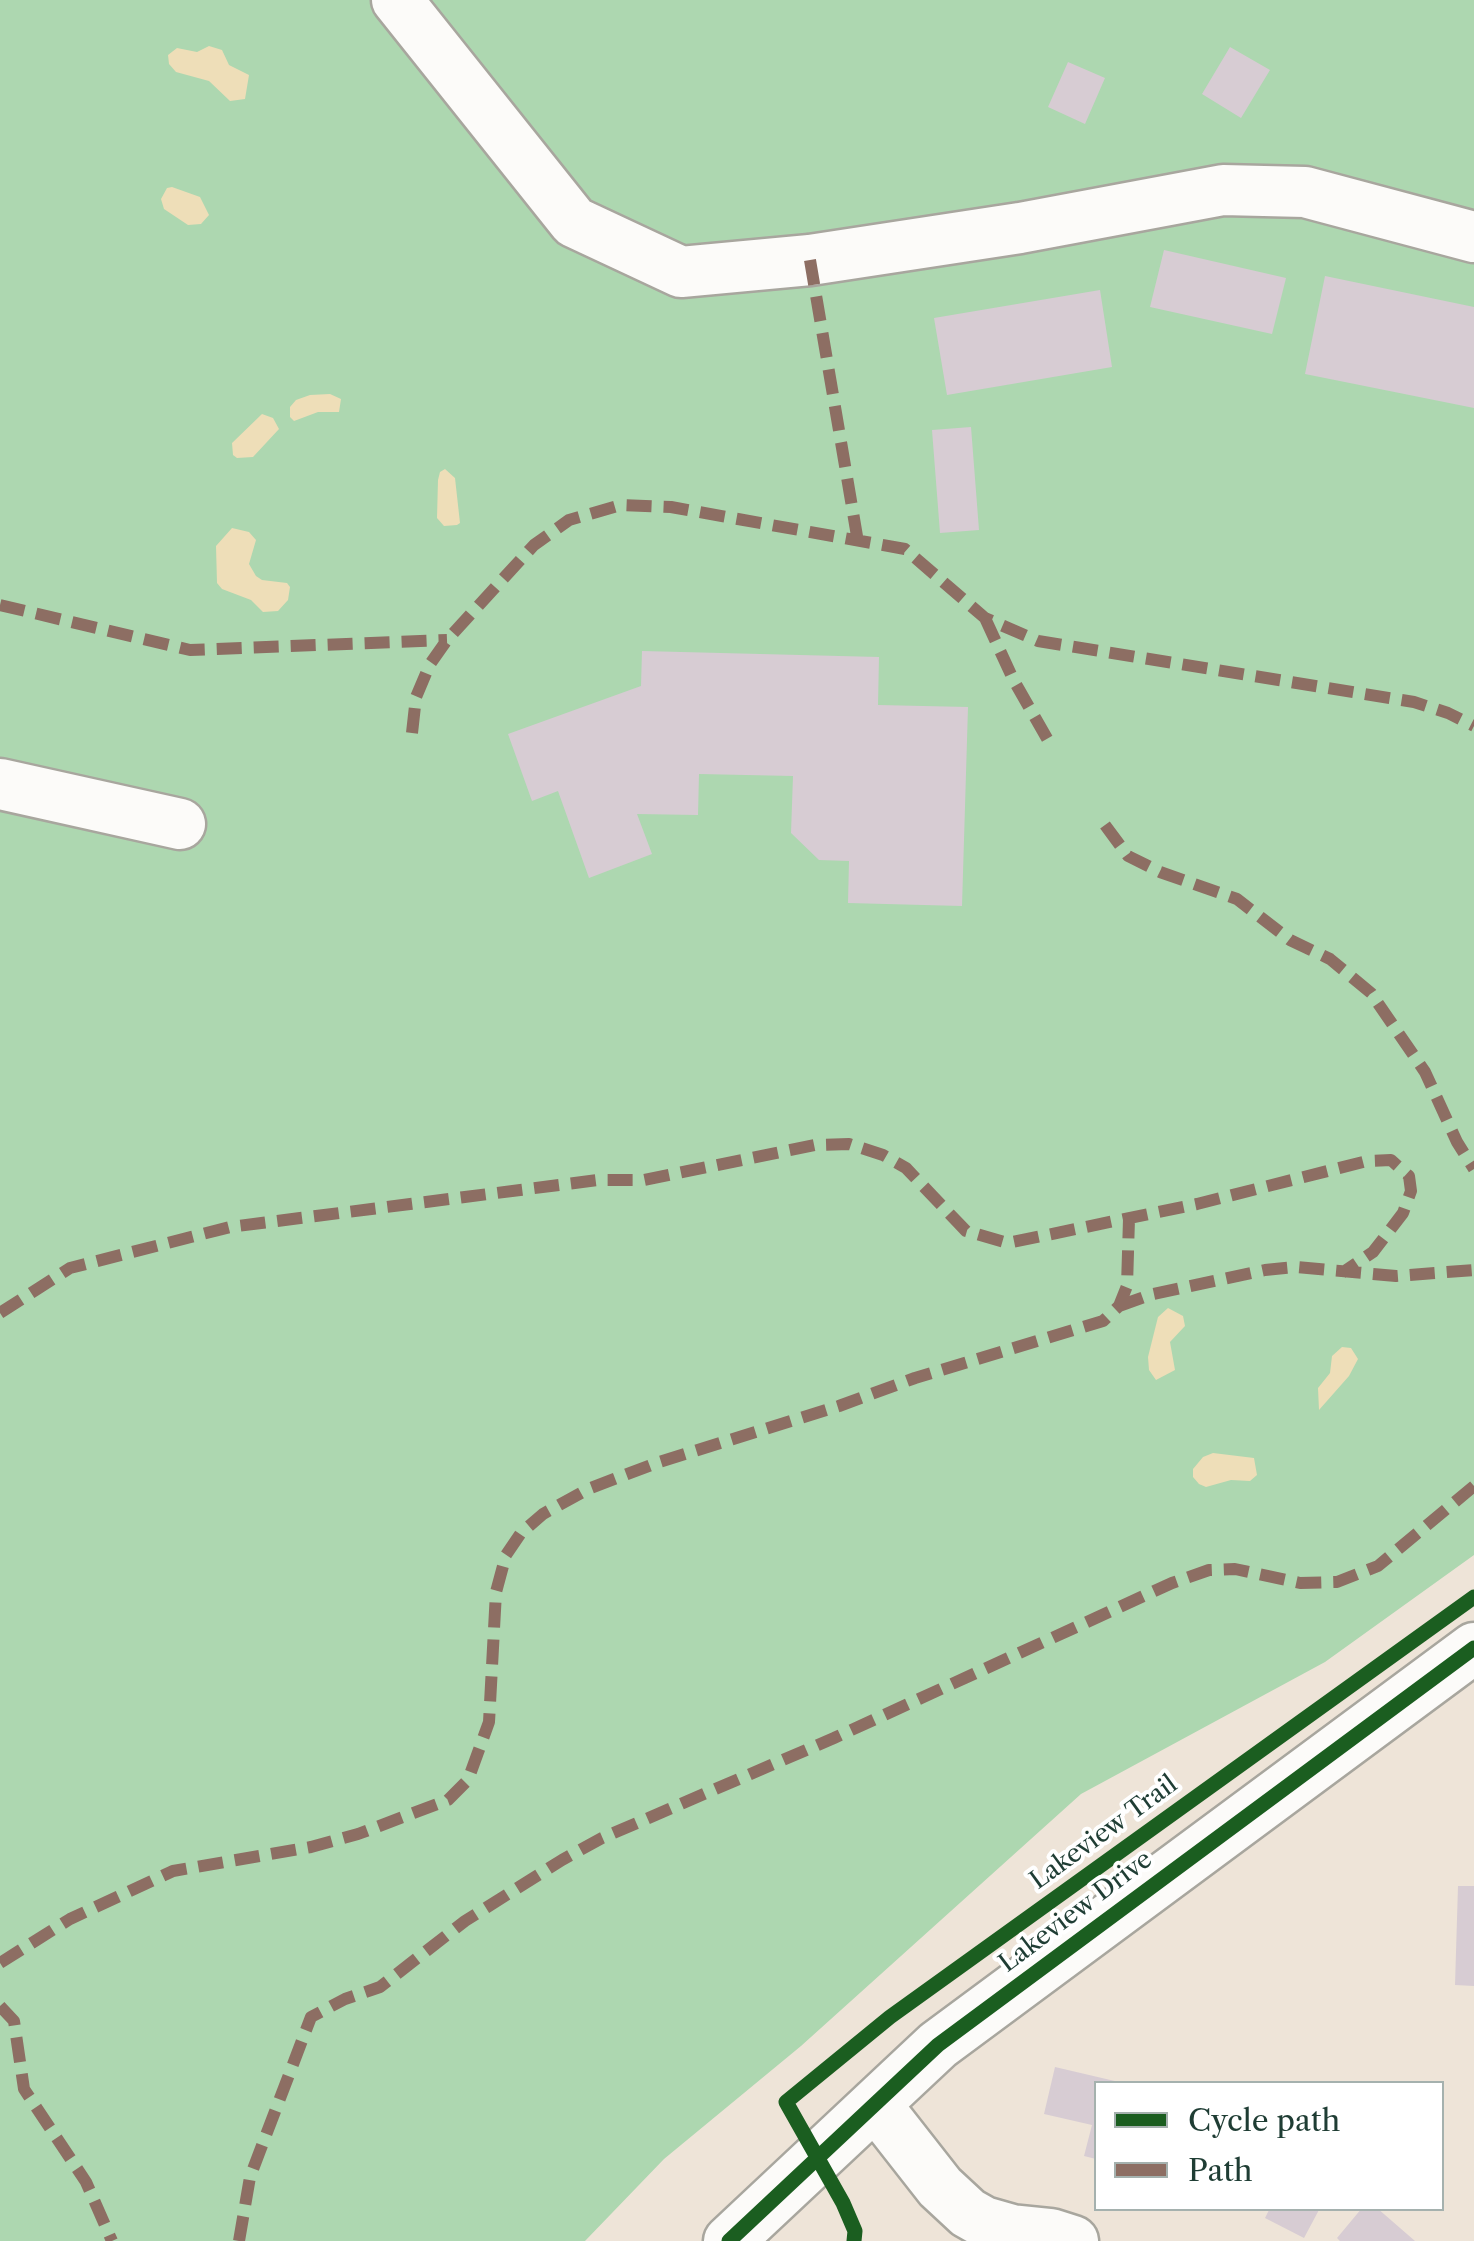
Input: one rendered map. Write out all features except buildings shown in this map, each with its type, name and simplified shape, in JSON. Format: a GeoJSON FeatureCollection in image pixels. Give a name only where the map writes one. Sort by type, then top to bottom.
{"type":"FeatureCollection","features":[{"type":"Feature","properties":{"kind":"street"},"geometry":{"type":"LineString","coordinates":[[398,0],[574,222],[682,272],[829,257],[1020,228],[1224,190],[1305,192],[1474,237]]}},
{"type":"Feature","properties":{"kind":"street"},"geometry":{"type":"LineString","coordinates":[[0,784],[180,824]]}},
{"type":"Feature","properties":{"kind":"street","name":"Lakeview Drive"},"geometry":{"type":"LineString","coordinates":[[729,2241],[938,2045],[1474,1648]]}},
{"type":"Feature","properties":{"kind":"street"},"geometry":{"type":"LineString","coordinates":[[875,2104],[940,2187],[968,2213],[1012,2230],[1073,2241]]}},
{"type":"Feature","properties":{"kind":"green space"},"geometry":{"type":"Polygon","coordinates":[[[0,0],[1474,0],[1474,1555],[1325,1662],[1081,1794],[801,2046],[664,2159],[585,2241],[0,2241],[0,0]]]}},
{"type":"Feature","properties":{"kind":"sand"},"geometry":{"type":"Polygon","coordinates":[[[209,46],[222,50],[229,65],[249,75],[245,99],[230,101],[209,81],[176,72],[169,64],[168,55],[177,48],[197,52],[209,46]]]}},
{"type":"Feature","properties":{"kind":"sand"},"geometry":{"type":"Polygon","coordinates":[[[167,188],[200,197],[209,215],[201,224],[188,225],[164,209],[161,199],[167,188]]]}},
{"type":"Feature","properties":{"kind":"sand"},"geometry":{"type":"Polygon","coordinates":[[[330,394],[341,399],[339,412],[318,412],[294,421],[290,417],[290,407],[296,400],[330,394]]]}},
{"type":"Feature","properties":{"kind":"sand"},"geometry":{"type":"Polygon","coordinates":[[[262,414],[273,418],[279,429],[253,457],[237,458],[232,443],[262,414]]]}},
{"type":"Feature","properties":{"kind":"sand"},"geometry":{"type":"Polygon","coordinates":[[[445,469],[455,478],[460,523],[457,525],[444,526],[437,518],[438,480],[445,469]]]}},
{"type":"Feature","properties":{"kind":"sand"},"geometry":{"type":"Polygon","coordinates":[[[232,528],[249,532],[256,540],[249,564],[256,576],[290,587],[288,600],[278,611],[263,612],[251,600],[222,589],[217,583],[216,546],[232,528]]]}},
{"type":"Feature","properties":{"kind":"sand"},"geometry":{"type":"Polygon","coordinates":[[[1168,1308],[1183,1316],[1185,1326],[1170,1342],[1175,1370],[1156,1380],[1149,1370],[1148,1357],[1158,1317],[1168,1308]]]}},
{"type":"Feature","properties":{"kind":"sand"},"geometry":{"type":"Polygon","coordinates":[[[1342,1347],[1351,1348],[1358,1359],[1349,1376],[1319,1410],[1318,1388],[1330,1373],[1332,1356],[1342,1347]]]}},
{"type":"Feature","properties":{"kind":"sand"},"geometry":{"type":"Polygon","coordinates":[[[1213,1453],[1254,1458],[1257,1475],[1250,1481],[1231,1480],[1206,1487],[1199,1484],[1193,1469],[1203,1457],[1213,1453]]]}},
{"type":"Feature","properties":{"kind":"marked path"},"geometry":{"type":"LineString","coordinates":[[810,260],[858,542]]}},
{"type":"Feature","properties":{"kind":"marked path"},"geometry":{"type":"LineString","coordinates":[[412,733],[416,697],[430,664],[534,545],[569,520],[621,505],[671,507],[905,549],[985,618],[1038,641],[1414,702],[1474,726]]}},
{"type":"Feature","properties":{"kind":"marked path"},"geometry":{"type":"LineString","coordinates":[[0,605],[190,650],[447,640]]}},
{"type":"Feature","properties":{"kind":"marked path"},"geometry":{"type":"LineString","coordinates":[[985,618],[1013,679],[1049,742]]}},
{"type":"Feature","properties":{"kind":"marked path"},"geometry":{"type":"LineString","coordinates":[[1105,825],[1128,856],[1160,872],[1237,899],[1290,940],[1330,959],[1371,993],[1425,1072],[1474,1169]]}},
{"type":"Feature","properties":{"kind":"marked path"},"geometry":{"type":"LineString","coordinates":[[0,1313],[70,1268],[230,1227],[598,1180],[644,1180],[815,1145],[849,1144],[883,1155],[906,1168],[966,1231],[1008,1243],[1197,1204],[1367,1161],[1391,1160],[1409,1176],[1411,1191],[1403,1213],[1373,1252],[1342,1273]]}},
{"type":"Feature","properties":{"kind":"marked path"},"geometry":{"type":"LineString","coordinates":[[0,1963],[70,1919],[173,1871],[311,1847],[448,1800],[468,1780],[489,1722],[496,1592],[506,1555],[521,1533],[543,1514],[588,1489],[659,1462],[1103,1321],[1119,1306],[1127,1286],[1129,1219]]}},
{"type":"Feature","properties":{"kind":"marked path"},"geometry":{"type":"LineString","coordinates":[[1119,1306],[1153,1294],[1265,1270],[1296,1267],[1396,1276],[1474,1270]]}},
{"type":"Feature","properties":{"kind":"marked path"},"geometry":{"type":"LineString","coordinates":[[239,2241],[250,2177],[311,2017],[380,1987],[465,1921],[562,1860],[602,1838],[834,1738],[1172,1583],[1209,1570],[1235,1569],[1300,1583],[1337,1582],[1378,1566],[1474,1486]]}},
{"type":"Feature","properties":{"kind":"marked path"},"geometry":{"type":"LineString","coordinates":[[0,2006],[14,2021],[24,2089],[86,2182],[112,2241]]}},
{"type":"Feature","properties":{"kind":"cycle path","name":"Lakeview Trail"},"geometry":{"type":"LineString","coordinates":[[854,2241],[855,2231],[843,2203],[786,2102],[890,2017],[1474,1597]]}},
{"type":"Feature","properties":{"kind":"cycle path"},"geometry":{"type":"LineString","coordinates":[[729,2241],[938,2045],[1474,1648]]}}]}
